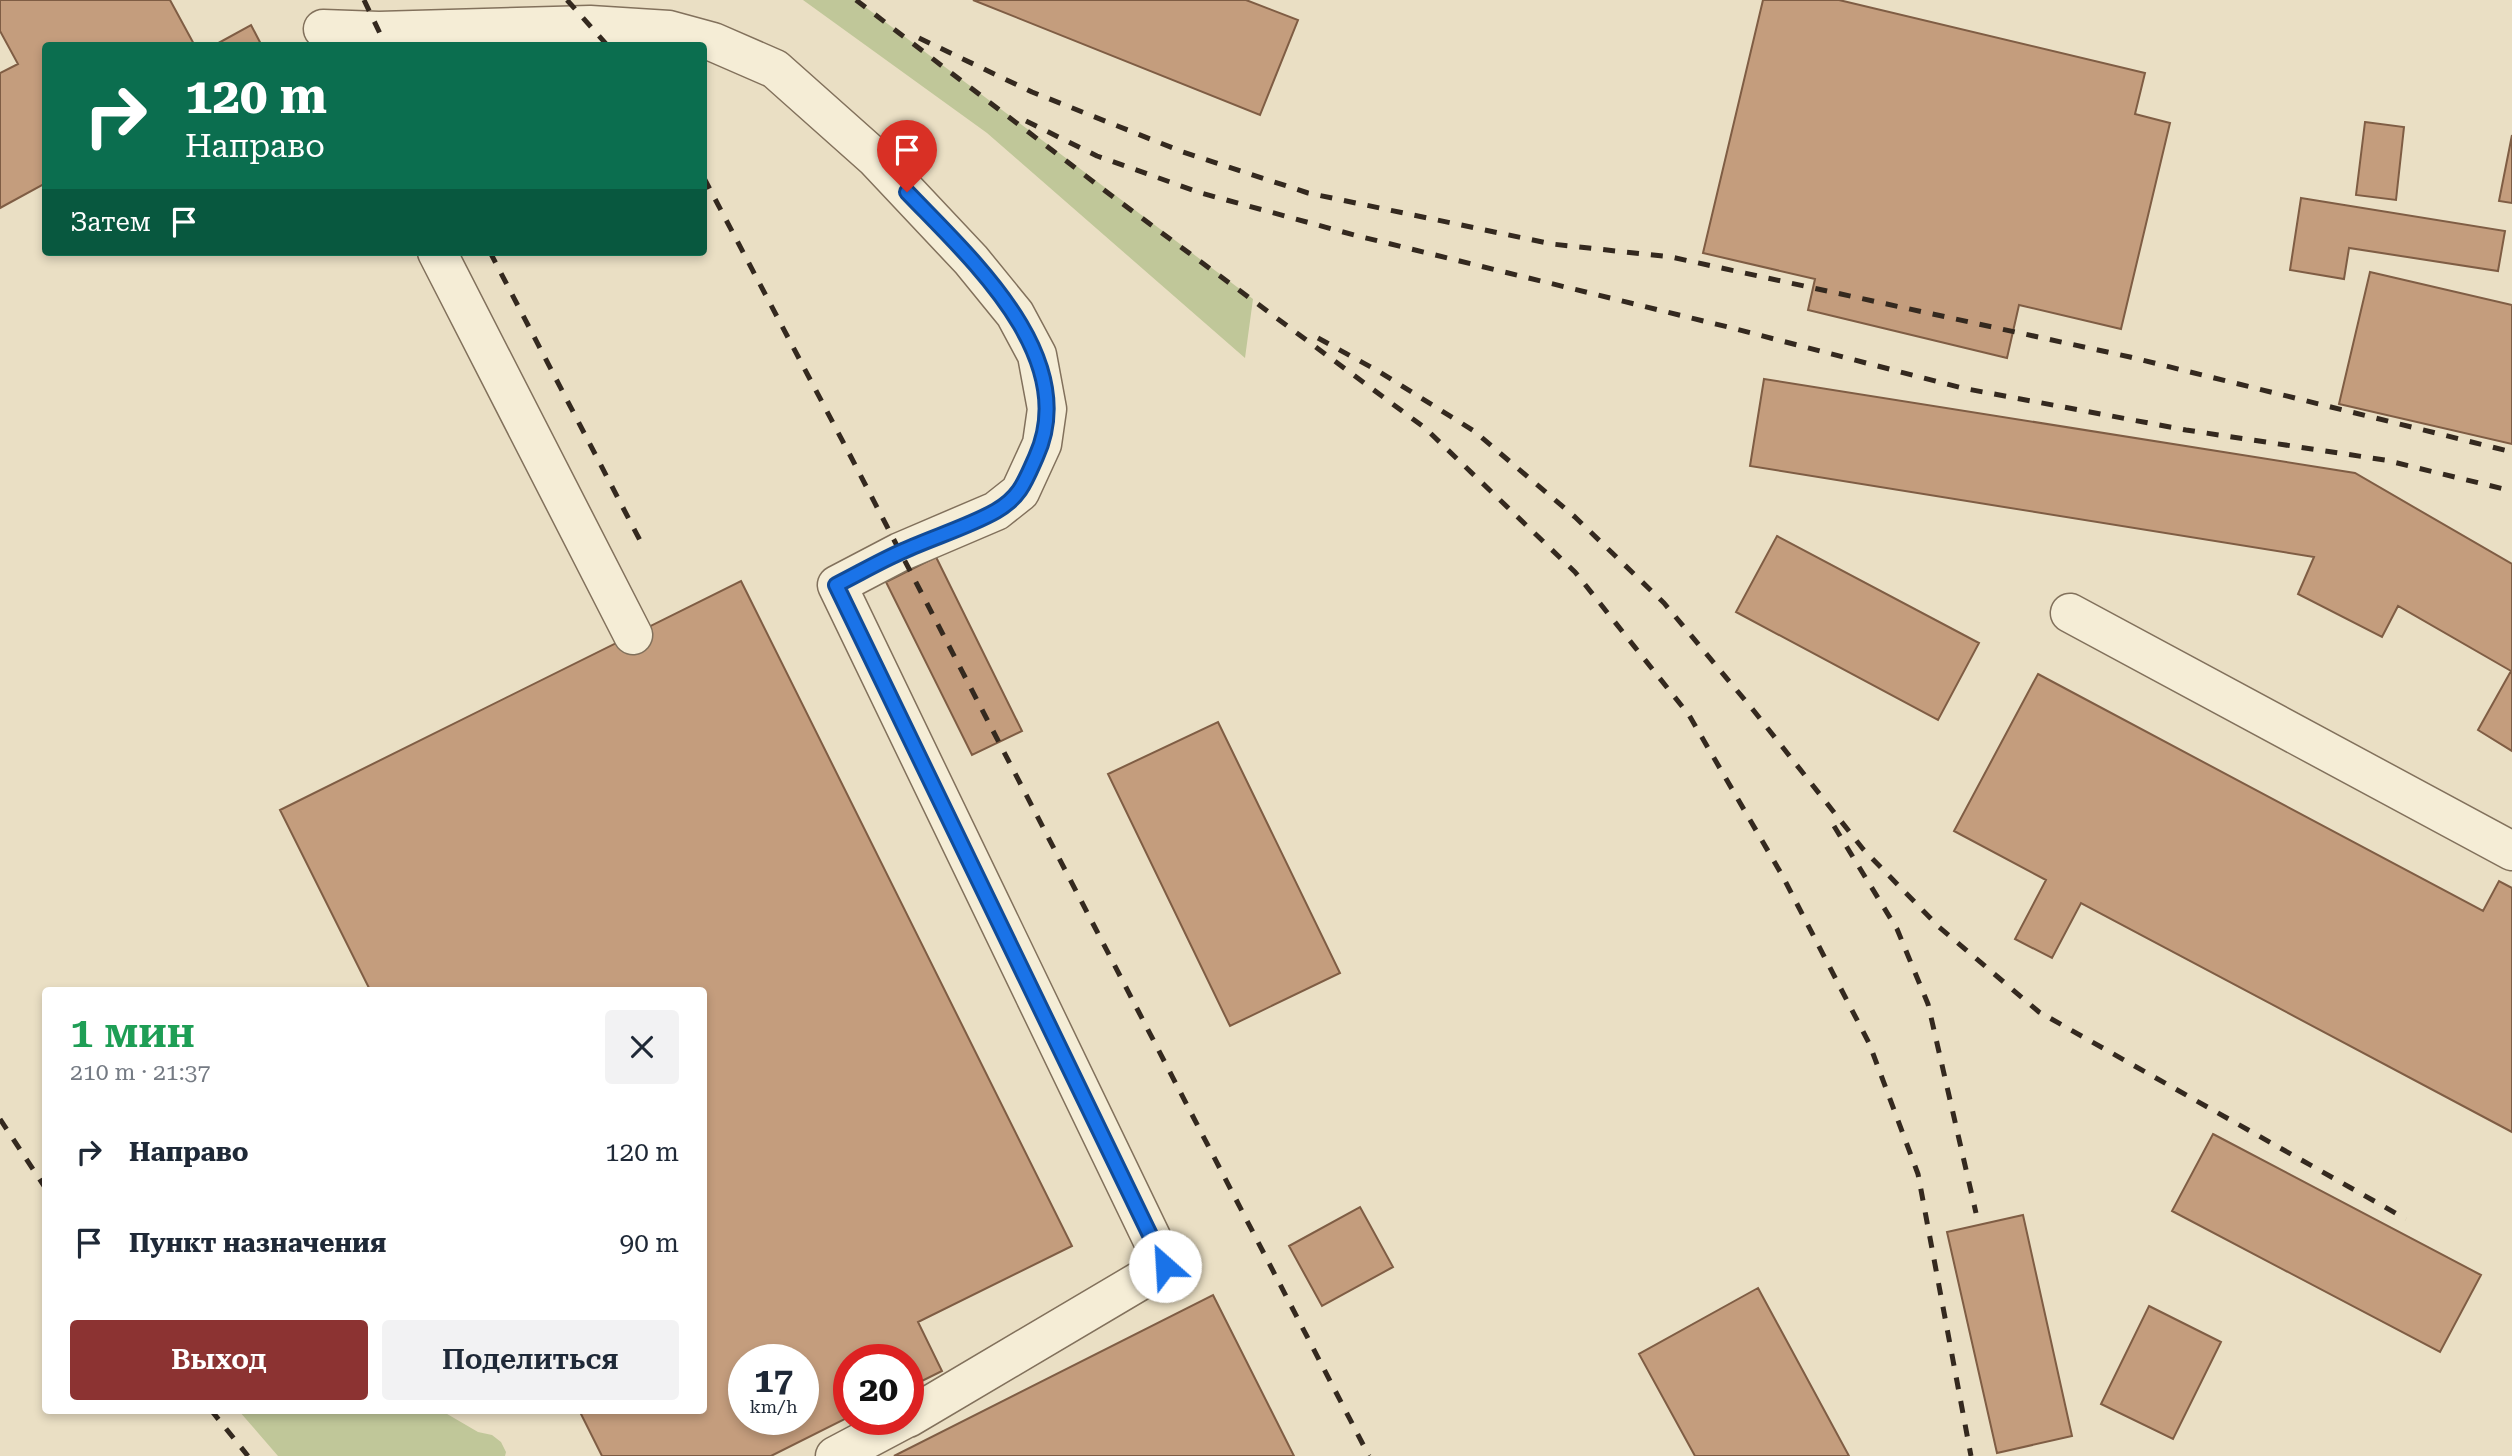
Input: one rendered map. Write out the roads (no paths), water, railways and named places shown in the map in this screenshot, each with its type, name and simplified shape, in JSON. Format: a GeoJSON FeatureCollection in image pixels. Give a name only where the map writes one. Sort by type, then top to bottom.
{"type":"FeatureCollection","features":[{"type":"Feature","properties":{"kind":"lane"},"geometry":{"type":"LineString","coordinates":[[320,25],[379,31],[590,25],[669,30],[713,42],[775,69],[875,158],[971,260],[1015,314],[1037,355],[1047,409],[1042,444],[1020,492],[996,511],[900,552],[836,585],[1165,1266],[924,1408]]}},
{"type":"Feature","properties":{"kind":"lane"},"geometry":{"type":"LineString","coordinates":[[439,256],[633,635]]}},
{"type":"Feature","properties":{"kind":"lane"},"geometry":{"type":"LineString","coordinates":[[2070,613],[2512,851]]}},
{"type":"Feature","properties":{"kind":"lane"},"geometry":{"type":"LineString","coordinates":[[835,1456],[875,1435]]}},
{"type":"Feature","properties":{"kind":"railway"},"geometry":{"type":"LineString","coordinates":[[364,0],[384,42]]}},
{"type":"Feature","properties":{"kind":"railway"},"geometry":{"type":"LineString","coordinates":[[567,0],[604,42]]}},
{"type":"Feature","properties":{"kind":"railway"},"geometry":{"type":"LineString","coordinates":[[856,0],[1108,193],[1425,428],[1575,572],[1689,715],[1782,875],[1869,1043],[1918,1174],[1971,1456]]}},
{"type":"Feature","properties":{"kind":"railway"},"geometry":{"type":"LineString","coordinates":[[919,38],[1032,92],[1183,152],[1308,193],[1552,244],[1671,257],[2130,357],[2512,452]]}},
{"type":"Feature","properties":{"kind":"railway"},"geometry":{"type":"LineString","coordinates":[[1026,121],[1097,156],[1201,193],[1354,235],[1962,388],[2186,430],[2385,460],[2512,491]]}},
{"type":"Feature","properties":{"kind":"railway"},"geometry":{"type":"LineString","coordinates":[[707,184],[1369,1456]]}},
{"type":"Feature","properties":{"kind":"railway"},"geometry":{"type":"LineString","coordinates":[[492,256],[645,550]]}},
{"type":"Feature","properties":{"kind":"railway"},"geometry":{"type":"LineString","coordinates":[[1318,338],[1378,371],[1474,431],[1575,517],[1664,603],[1863,849],[1939,927],[2039,1012],[2406,1219]]}},
{"type":"Feature","properties":{"kind":"railway"},"geometry":{"type":"LineString","coordinates":[[1834,826],[1897,929],[1928,1004],[1976,1213]]}},
{"type":"Feature","properties":{"kind":"railway"},"geometry":{"type":"LineString","coordinates":[[0,1119],[42,1183]]}},
{"type":"Feature","properties":{"kind":"railway"},"geometry":{"type":"LineString","coordinates":[[214,1414],[248,1456]]}}]}
